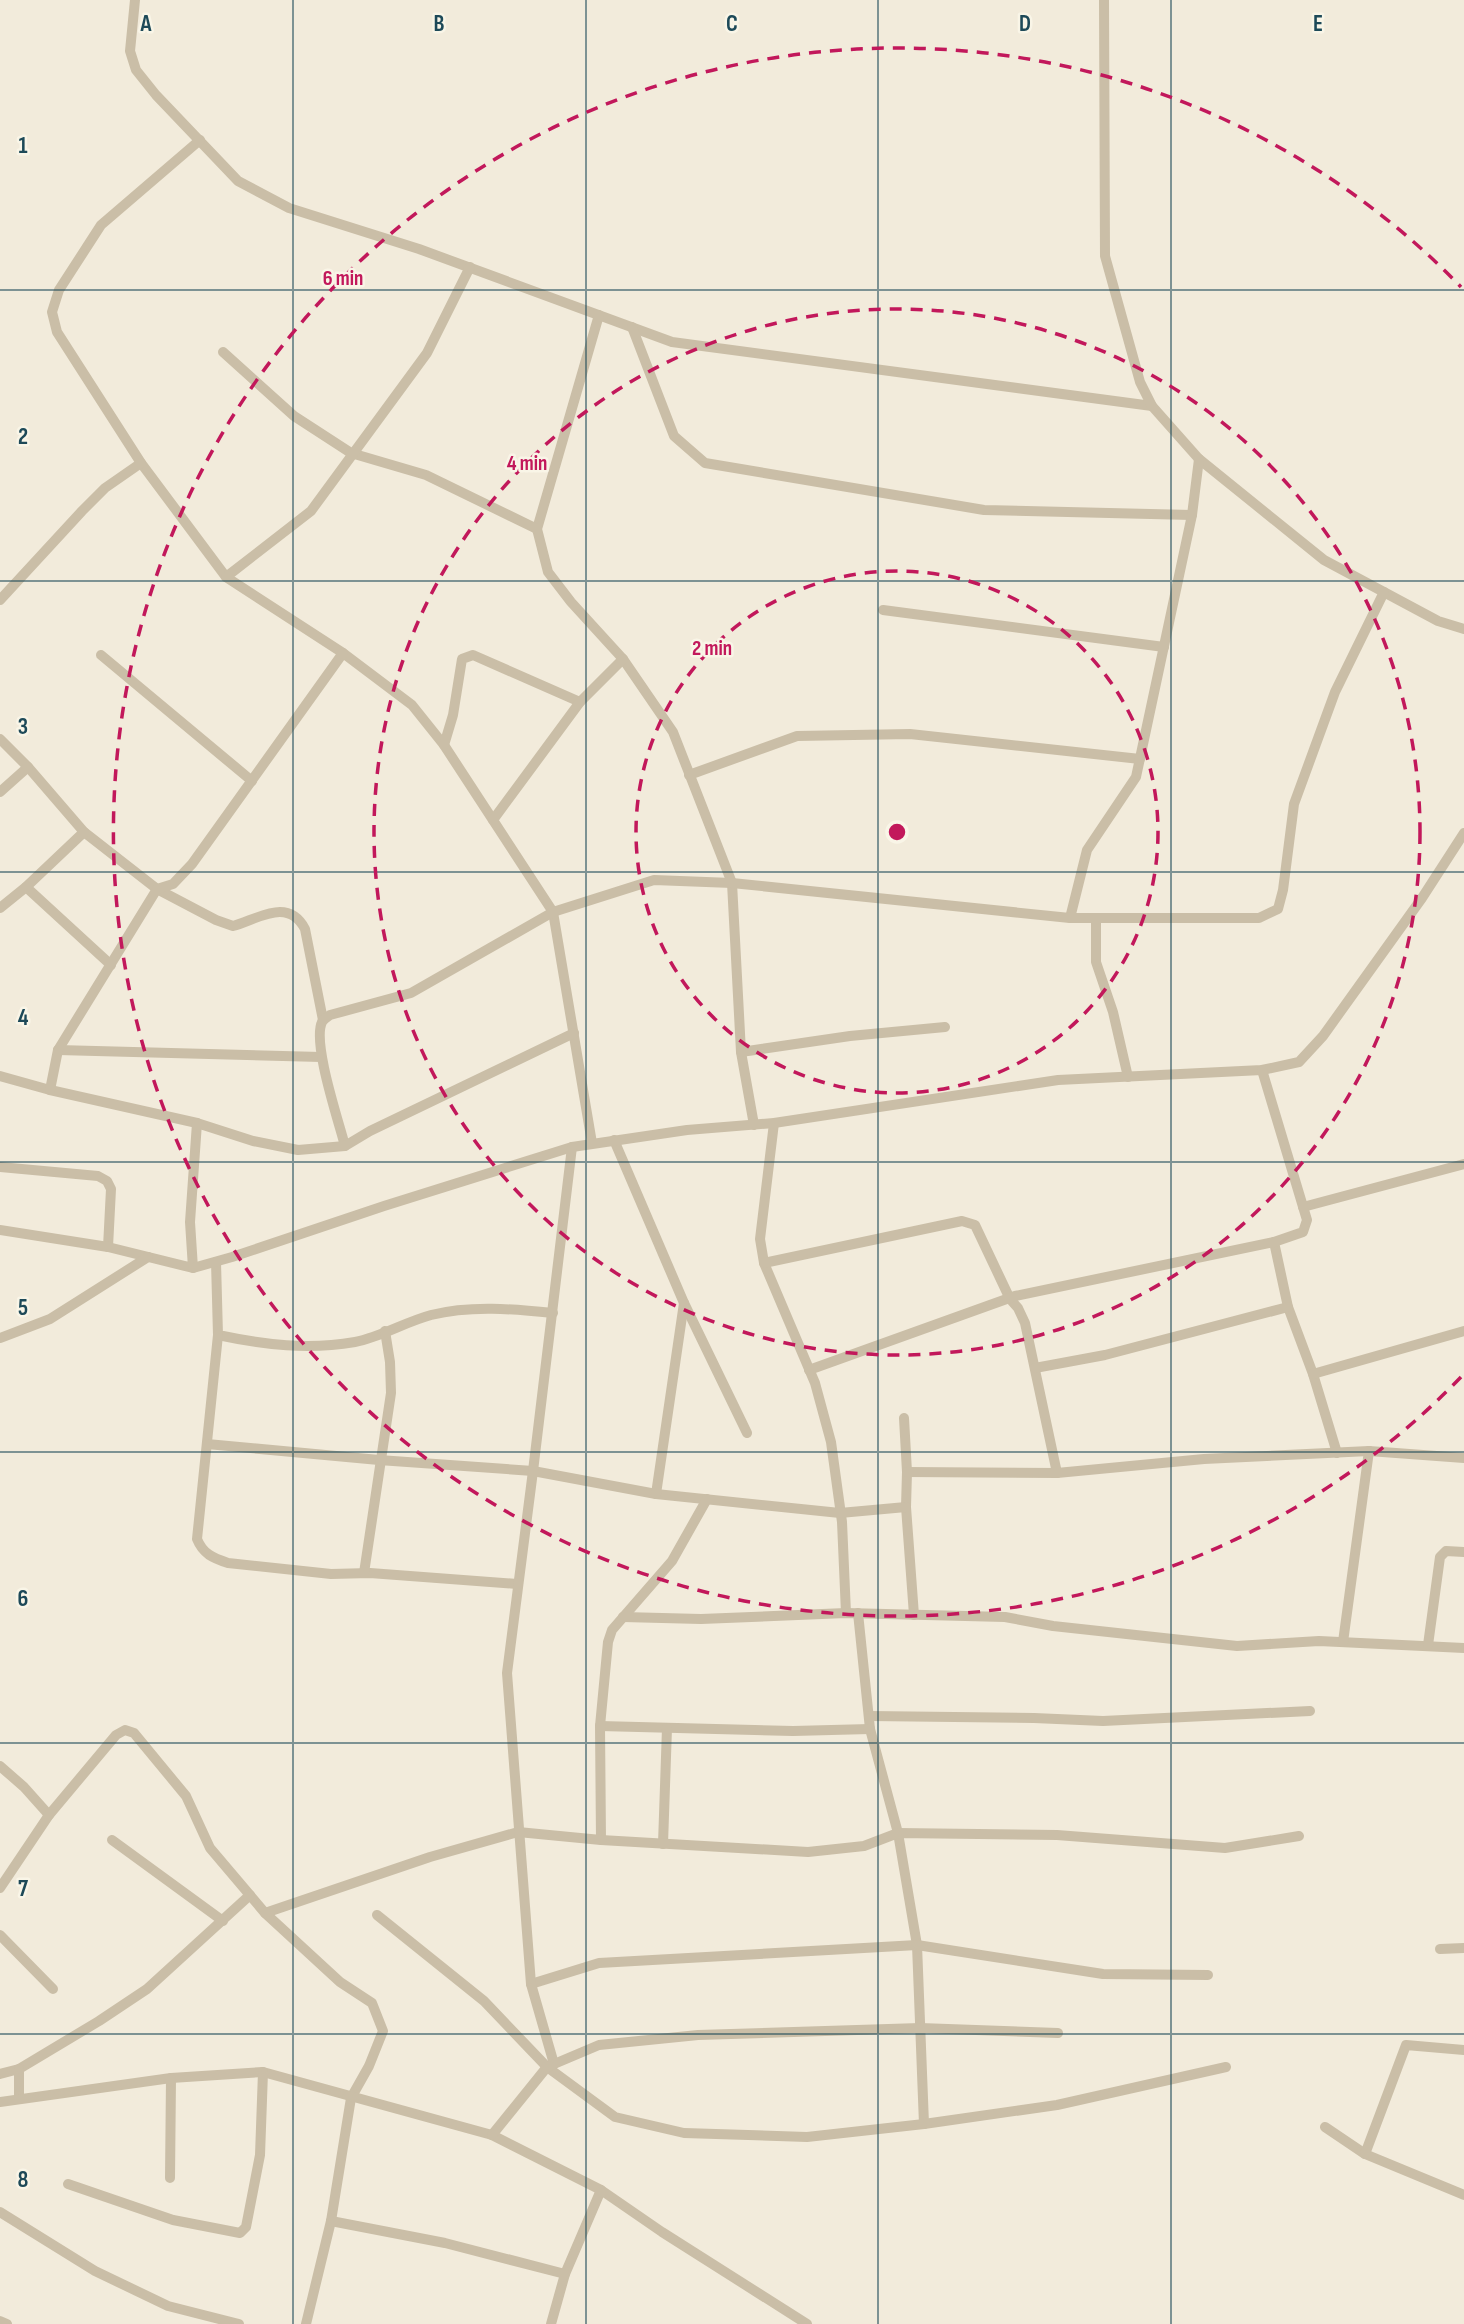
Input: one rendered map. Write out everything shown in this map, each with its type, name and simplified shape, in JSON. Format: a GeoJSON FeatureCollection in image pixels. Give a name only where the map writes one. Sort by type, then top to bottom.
{"type":"FeatureCollection","features":[{"type":"Feature","properties":{"kind":"street"},"geometry":{"type":"LineString","coordinates":[[135,0],[130,51],[136,70],[156,95],[238,181],[289,208],[419,249],[672,341],[1152,405]]}},
{"type":"Feature","properties":{"kind":"street"},"geometry":{"type":"LineString","coordinates":[[1104,0],[1105,256],[1140,382],[1152,405],[1199,459],[1324,560],[1438,621],[1464,629]]}},
{"type":"Feature","properties":{"kind":"street"},"geometry":{"type":"LineString","coordinates":[[200,140],[101,225],[59,290],[52,312],[57,332],[141,463],[226,577],[343,653],[412,705],[444,745],[553,912],[592,1143]]}},
{"type":"Feature","properties":{"kind":"street"},"geometry":{"type":"LineString","coordinates":[[226,577],[311,510],[427,353],[470,267]]}},
{"type":"Feature","properties":{"kind":"street"},"geometry":{"type":"LineString","coordinates":[[599,315],[537,529],[548,572],[571,602],[623,659],[673,732],[732,883],[741,1052],[754,1125]]}},
{"type":"Feature","properties":{"kind":"street"},"geometry":{"type":"LineString","coordinates":[[632,327],[674,436],[705,463],[984,510],[1192,515]]}},
{"type":"Feature","properties":{"kind":"street"},"geometry":{"type":"LineString","coordinates":[[223,352],[294,416],[351,453],[426,475],[537,529]]}},
{"type":"Feature","properties":{"kind":"street"},"geometry":{"type":"LineString","coordinates":[[1070,918],[1087,850],[1136,777],[1192,515],[1199,459]]}},
{"type":"Feature","properties":{"kind":"street"},"geometry":{"type":"LineString","coordinates":[[0,600],[105,488],[141,463]]}},
{"type":"Feature","properties":{"kind":"street"},"geometry":{"type":"LineString","coordinates":[[323,1020],[330,1015],[411,993],[553,912],[654,880],[732,883],[1070,918],[1259,918],[1278,909],[1294,804],[1335,692],[1384,592]]}},
{"type":"Feature","properties":{"kind":"street"},"geometry":{"type":"LineString","coordinates":[[883,610],[1164,647]]}},
{"type":"Feature","properties":{"kind":"street"},"geometry":{"type":"LineString","coordinates":[[50,1090],[58,1050],[158,888],[173,884],[192,864],[343,653]]}},
{"type":"Feature","properties":{"kind":"street"},"geometry":{"type":"LineString","coordinates":[[444,745],[453,715],[461,659],[466,655],[473,654],[580,702]]}},
{"type":"Feature","properties":{"kind":"street"},"geometry":{"type":"LineString","coordinates":[[101,655],[252,780]]}},
{"type":"Feature","properties":{"kind":"street"},"geometry":{"type":"LineString","coordinates":[[493,820],[580,702],[623,659]]}},
{"type":"Feature","properties":{"kind":"street"},"geometry":{"type":"LineString","coordinates":[[690,775],[797,736],[910,734],[1140,759]]}},
{"type":"Feature","properties":{"kind":"street"},"geometry":{"type":"LineString","coordinates":[[0,739],[84,832],[158,888],[216,920],[233,926],[271,912],[289,913],[300,921],[305,929],[323,1020],[320,1029],[321,1057],[345,1146]]}},
{"type":"Feature","properties":{"kind":"street"},"geometry":{"type":"LineString","coordinates":[[0,792],[28,767]]}},
{"type":"Feature","properties":{"kind":"street"},"geometry":{"type":"LineString","coordinates":[[0,908],[84,832]]}},
{"type":"Feature","properties":{"kind":"street"},"geometry":{"type":"LineString","coordinates":[[0,1230],[108,1247],[193,1268],[572,1147],[592,1143],[687,1130],[774,1123],[1058,1080],[1262,1070],[1299,1062],[1323,1036],[1422,898],[1464,833]]}},
{"type":"Feature","properties":{"kind":"street"},"geometry":{"type":"LineString","coordinates":[[26,887],[111,965]]}},
{"type":"Feature","properties":{"kind":"street"},"geometry":{"type":"LineString","coordinates":[[1096,918],[1096,962],[1113,1012],[1128,1077]]}},
{"type":"Feature","properties":{"kind":"street"},"geometry":{"type":"LineString","coordinates":[[741,1052],[850,1036],[945,1027]]}},
{"type":"Feature","properties":{"kind":"street"},"geometry":{"type":"LineString","coordinates":[[0,1076],[197,1123],[253,1141],[298,1150],[345,1146],[370,1131],[574,1033]]}},
{"type":"Feature","properties":{"kind":"street"},"geometry":{"type":"LineString","coordinates":[[58,1050],[321,1057]]}},
{"type":"Feature","properties":{"kind":"street"},"geometry":{"type":"LineString","coordinates":[[809,1370],[1015,1296],[1274,1242],[1303,1233],[1307,1220],[1262,1070]]}},
{"type":"Feature","properties":{"kind":"street"},"geometry":{"type":"LineString","coordinates":[[193,1268],[190,1222],[197,1123]]}},
{"type":"Feature","properties":{"kind":"street"},"geometry":{"type":"LineString","coordinates":[[774,1123],[760,1239],[764,1263],[815,1383],[831,1443],[840,1513],[846,1613]]}},
{"type":"Feature","properties":{"kind":"street"},"geometry":{"type":"LineString","coordinates":[[614,1140],[684,1303],[747,1433]]}},
{"type":"Feature","properties":{"kind":"street"},"geometry":{"type":"LineString","coordinates":[[550,2066],[531,1984],[507,1672],[572,1147]]}},
{"type":"Feature","properties":{"kind":"street"},"geometry":{"type":"LineString","coordinates":[[1303,1207],[1464,1164]]}},
{"type":"Feature","properties":{"kind":"street"},"geometry":{"type":"LineString","coordinates":[[0,1167],[98,1176],[107,1181],[111,1189],[108,1247]]}},
{"type":"Feature","properties":{"kind":"street"},"geometry":{"type":"LineString","coordinates":[[764,1263],[962,1221],[975,1225],[1010,1299],[1025,1323],[1057,1473]]}},
{"type":"Feature","properties":{"kind":"street"},"geometry":{"type":"LineString","coordinates":[[1274,1242],[1288,1307],[1313,1374],[1337,1453]]}},
{"type":"Feature","properties":{"kind":"street"},"geometry":{"type":"LineString","coordinates":[[0,1338],[50,1319],[148,1257]]}},
{"type":"Feature","properties":{"kind":"street"},"geometry":{"type":"LineString","coordinates":[[216,1262],[218,1335],[197,1539],[200,1548],[212,1558],[228,1563],[331,1574],[364,1573],[517,1584]]}},
{"type":"Feature","properties":{"kind":"street"},"geometry":{"type":"LineString","coordinates":[[656,1493],[684,1303]]}},
{"type":"Feature","properties":{"kind":"street"},"geometry":{"type":"LineString","coordinates":[[1035,1368],[1105,1355],[1288,1307]]}},
{"type":"Feature","properties":{"kind":"street"},"geometry":{"type":"LineString","coordinates":[[218,1335],[262,1344],[305,1347],[358,1341],[432,1315],[463,1310],[510,1309],[553,1313]]}},
{"type":"Feature","properties":{"kind":"street"},"geometry":{"type":"LineString","coordinates":[[1313,1374],[1464,1331]]}},
{"type":"Feature","properties":{"kind":"street"},"geometry":{"type":"LineString","coordinates":[[364,1573],[391,1393],[385,1332]]}},
{"type":"Feature","properties":{"kind":"street"},"geometry":{"type":"LineString","coordinates":[[904,1418],[906,1507],[914,1615]]}},
{"type":"Feature","properties":{"kind":"street"},"geometry":{"type":"LineString","coordinates":[[207,1444],[534,1471],[656,1493],[840,1513],[906,1507]]}},
{"type":"Feature","properties":{"kind":"street"},"geometry":{"type":"LineString","coordinates":[[907,1472],[1057,1473],[1204,1460],[1369,1451],[1464,1458]]}},
{"type":"Feature","properties":{"kind":"street"},"geometry":{"type":"LineString","coordinates":[[1343,1642],[1369,1451]]}},
{"type":"Feature","properties":{"kind":"street"},"geometry":{"type":"LineString","coordinates":[[601,1840],[600,1726],[608,1642],[612,1630],[672,1561],[707,1499]]}},
{"type":"Feature","properties":{"kind":"street"},"geometry":{"type":"LineString","coordinates":[[1428,1645],[1440,1556],[1446,1551],[1464,1552]]}},
{"type":"Feature","properties":{"kind":"street"},"geometry":{"type":"LineString","coordinates":[[623,1617],[701,1619],[858,1613],[1005,1618],[1053,1626],[1237,1646],[1343,1642],[1464,1648]]}},
{"type":"Feature","properties":{"kind":"street"},"geometry":{"type":"LineString","coordinates":[[858,1613],[870,1729],[898,1833],[917,1945],[924,2124]]}},
{"type":"Feature","properties":{"kind":"street"},"geometry":{"type":"LineString","coordinates":[[869,1716],[1103,1721],[1310,1711]]}},
{"type":"Feature","properties":{"kind":"street"},"geometry":{"type":"LineString","coordinates":[[600,1726],[793,1731],[870,1729]]}},
{"type":"Feature","properties":{"kind":"street"},"geometry":{"type":"LineString","coordinates":[[663,1844],[667,1728]]}},
{"type":"Feature","properties":{"kind":"street"},"geometry":{"type":"LineString","coordinates":[[0,1888],[48,1815],[116,1735],[125,1730],[134,1733],[186,1797],[210,1848],[265,1913],[340,1982],[372,2003],[383,2031],[369,2066],[351,2098],[331,2221],[306,2324]]}},
{"type":"Feature","properties":{"kind":"street"},"geometry":{"type":"LineString","coordinates":[[0,1766],[24,1787],[48,1815]]}},
{"type":"Feature","properties":{"kind":"street"},"geometry":{"type":"LineString","coordinates":[[265,1913],[430,1857],[518,1832],[601,1840],[808,1852],[864,1846],[898,1833],[1057,1835],[1225,1848],[1299,1836]]}},
{"type":"Feature","properties":{"kind":"street"},"geometry":{"type":"LineString","coordinates":[[112,1840],[223,1921]]}},
{"type":"Feature","properties":{"kind":"street"},"geometry":{"type":"LineString","coordinates":[[0,2074],[19,2069],[147,1989],[250,1895]]}},
{"type":"Feature","properties":{"kind":"street"},"geometry":{"type":"LineString","coordinates":[[377,1915],[484,2001],[550,2066],[615,2117],[684,2133],[807,2137],[924,2124],[1056,2105],[1226,2067]]}},
{"type":"Feature","properties":{"kind":"street"},"geometry":{"type":"LineString","coordinates":[[0,1935],[53,1989]]}},
{"type":"Feature","properties":{"kind":"street"},"geometry":{"type":"LineString","coordinates":[[531,1984],[599,1963],[917,1945],[1103,1974],[1208,1975]]}},
{"type":"Feature","properties":{"kind":"street"},"geometry":{"type":"LineString","coordinates":[[1440,1950],[1464,1948]]}},
{"type":"Feature","properties":{"kind":"street"},"geometry":{"type":"LineString","coordinates":[[492,2135],[550,2066],[599,2045],[698,2035],[920,2028],[1058,2033]]}},
{"type":"Feature","properties":{"kind":"street"},"geometry":{"type":"LineString","coordinates":[[1365,2154],[1406,2045],[1464,2049]]}},
{"type":"Feature","properties":{"kind":"street"},"geometry":{"type":"LineString","coordinates":[[19,2069],[19,2099]]}},
{"type":"Feature","properties":{"kind":"street"},"geometry":{"type":"LineString","coordinates":[[68,2184],[173,2220],[240,2233],[246,2227],[260,2155],[263,2072]]}},
{"type":"Feature","properties":{"kind":"street"},"geometry":{"type":"LineString","coordinates":[[0,2102],[171,2078],[263,2072],[492,2135],[601,2190],[807,2324]]}},
{"type":"Feature","properties":{"kind":"street"},"geometry":{"type":"LineString","coordinates":[[170,2178],[171,2078]]}},
{"type":"Feature","properties":{"kind":"street"},"geometry":{"type":"LineString","coordinates":[[1325,2127],[1365,2154],[1464,2195]]}},
{"type":"Feature","properties":{"kind":"street"},"geometry":{"type":"LineString","coordinates":[[551,2324],[565,2274],[601,2190]]}},
{"type":"Feature","properties":{"kind":"street"},"geometry":{"type":"LineString","coordinates":[[0,2212],[95,2271],[168,2306],[239,2324]]}},
{"type":"Feature","properties":{"kind":"street"},"geometry":{"type":"LineString","coordinates":[[331,2221],[445,2243],[565,2274]]}},
{"type":"Feature","properties":{"kind":"street"},"geometry":{"type":"LineString","coordinates":[[0,2321],[8,2324]]}}]}
